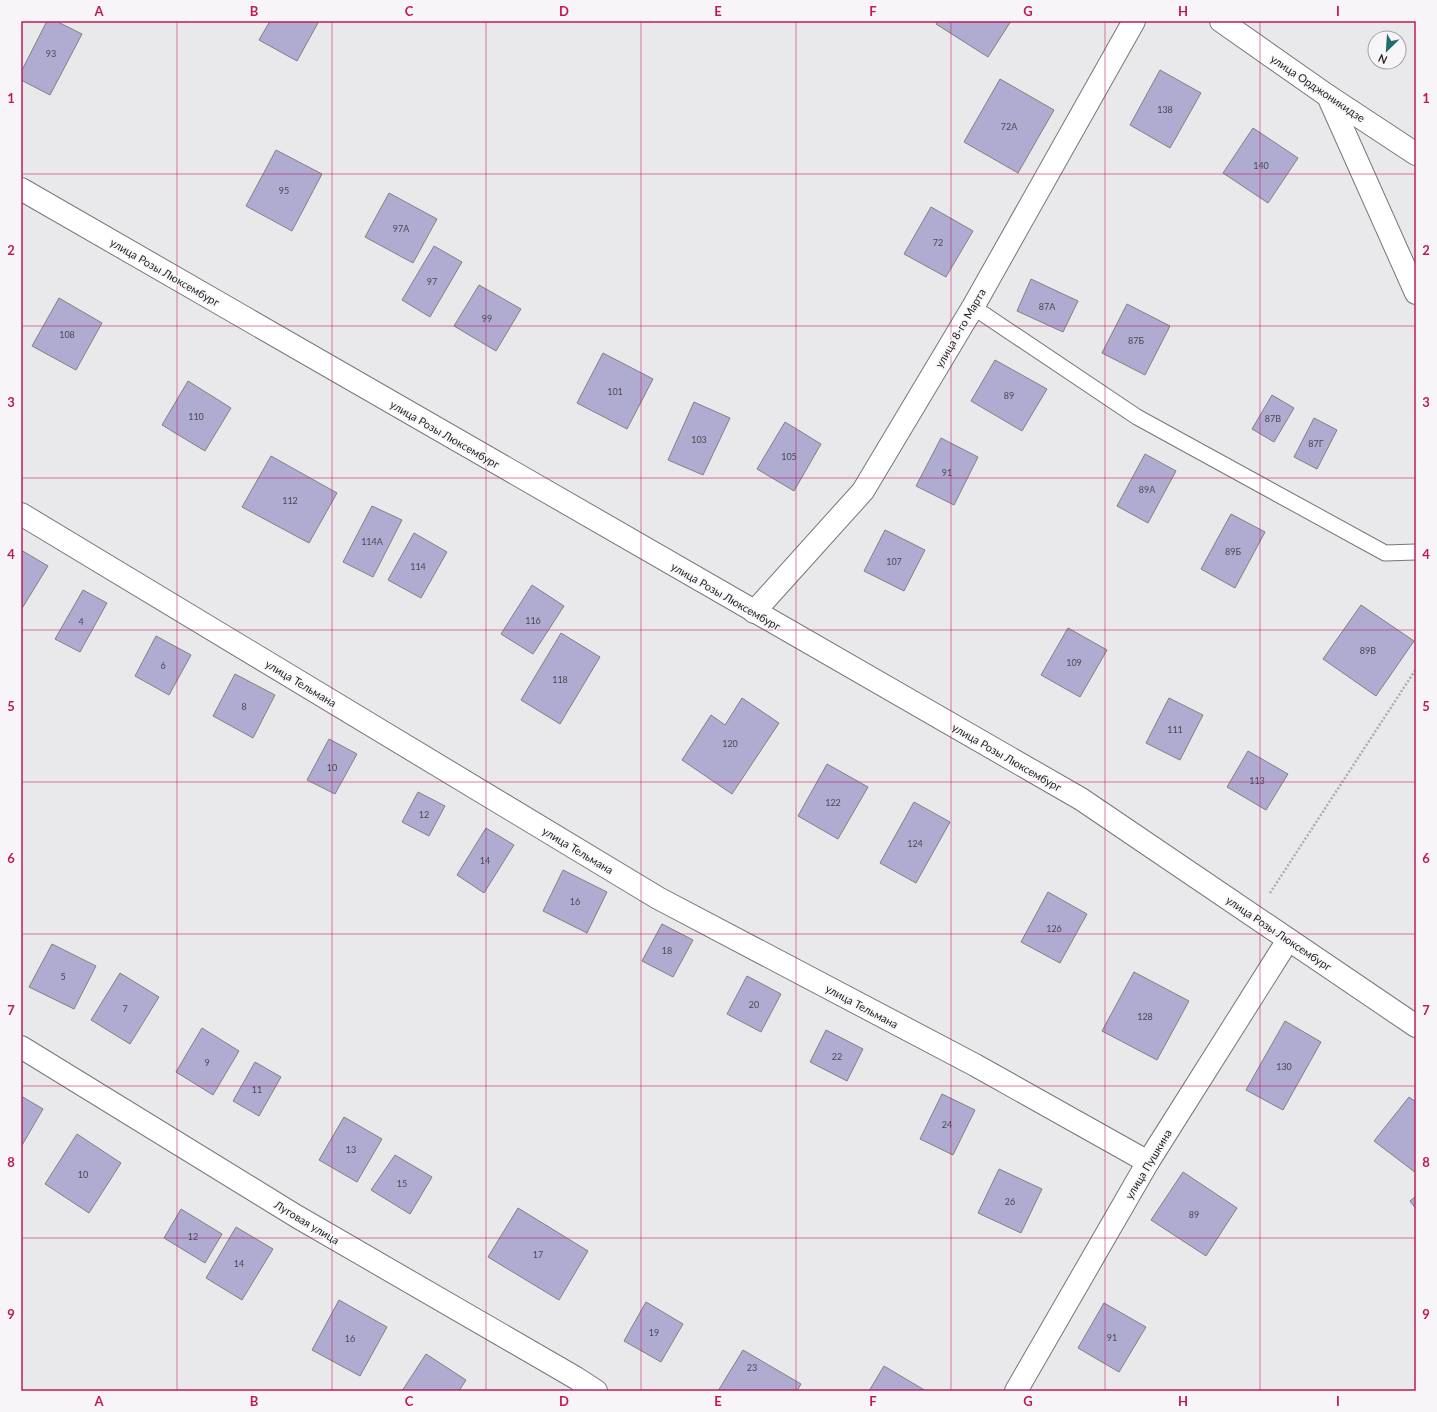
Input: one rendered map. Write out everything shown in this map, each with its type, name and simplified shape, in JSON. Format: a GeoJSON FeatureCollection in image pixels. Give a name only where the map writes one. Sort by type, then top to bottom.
{"type":"FeatureCollection","features":[{"type":"Feature","properties":{"kind":"street","name":"улица 8-го Марта"},"geometry":{"type":"LineString","coordinates":[[754,612],[862,492],[973,307],[1134,21]]}},
{"type":"Feature","properties":{"kind":"street","name":"улица Орджоникидзе"},"geometry":{"type":"LineString","coordinates":[[1221,21],[1328,96],[1416,154]]}},
{"type":"Feature","properties":{"kind":"street"},"geometry":{"type":"LineString","coordinates":[[1328,96],[1414,284],[1416,293]]}},
{"type":"Feature","properties":{"kind":"street","name":"улица Розы Люксембург"},"geometry":{"type":"LineString","coordinates":[[21,189],[1081,799],[1416,1026]]}},
{"type":"Feature","properties":{"kind":"street","name":"улица Тельмана"},"geometry":{"type":"LineString","coordinates":[[21,514],[658,898],[975,1065],[1148,1162]]}},
{"type":"Feature","properties":{"kind":"street","name":"улица Пушкина"},"geometry":{"type":"LineString","coordinates":[[1016,1391],[1148,1162],[1288,940]]}},
{"type":"Feature","properties":{"kind":"street","name":"Луговая улица"},"geometry":{"type":"LineString","coordinates":[[21,1047],[296,1216],[596,1391]]}},
{"type":"Feature","properties":{"kind":"lane"},"geometry":{"type":"LineString","coordinates":[[973,307],[1137,418],[1385,553],[1416,552]]}},
{"type":"Feature","properties":{"kind":"path"},"geometry":{"type":"LineString","coordinates":[[1254,917],[1416,669]]}},
{"type":"Feature","properties":{"kind":"building"},"geometry":{"type":"Polygon","coordinates":[[[47,21],[56,21],[82,34],[50,95],[21,80],[21,72],[47,21]]]}},
{"type":"Feature","properties":{"kind":"building"},"geometry":{"type":"Polygon","coordinates":[[[270,21],[319,21],[297,61],[259,40],[270,21]]]}},
{"type":"Feature","properties":{"kind":"building"},"geometry":{"type":"Polygon","coordinates":[[[938,21],[1011,21],[988,57],[936,24],[938,21]]]}},
{"type":"Feature","properties":{"kind":"building"},"geometry":{"type":"Polygon","coordinates":[[[1160,70],[1201,93],[1170,148],[1130,125],[1160,70]]]}},
{"type":"Feature","properties":{"kind":"building"},"geometry":{"type":"Polygon","coordinates":[[[1000,79],[1054,110],[1018,173],[964,142],[1000,79]]]}},
{"type":"Feature","properties":{"kind":"building"},"geometry":{"type":"Polygon","coordinates":[[[1253,128],[1298,158],[1268,203],[1223,173],[1253,128]]]}},
{"type":"Feature","properties":{"kind":"building"},"geometry":{"type":"Polygon","coordinates":[[[276,150],[322,174],[292,231],[246,206],[276,150]]]}},
{"type":"Feature","properties":{"kind":"building"},"geometry":{"type":"Polygon","coordinates":[[[389,193],[437,219],[413,263],[365,237],[389,193]]]}},
{"type":"Feature","properties":{"kind":"building"},"geometry":{"type":"Polygon","coordinates":[[[931,207],[973,231],[946,277],[904,254],[931,207]]]}},
{"type":"Feature","properties":{"kind":"building"},"geometry":{"type":"Polygon","coordinates":[[[434,246],[462,262],[430,317],[402,300],[434,246]]]}},
{"type":"Feature","properties":{"kind":"building"},"geometry":{"type":"Polygon","coordinates":[[[1031,279],[1078,301],[1063,332],[1017,311],[1031,279]]]}},
{"type":"Feature","properties":{"kind":"building"},"geometry":{"type":"Polygon","coordinates":[[[479,285],[521,309],[496,351],[454,326],[479,285]]]}},
{"type":"Feature","properties":{"kind":"building"},"geometry":{"type":"Polygon","coordinates":[[[59,298],[102,323],[76,370],[32,346],[59,298]]]}},
{"type":"Feature","properties":{"kind":"building"},"geometry":{"type":"Polygon","coordinates":[[[1127,304],[1170,326],[1145,375],[1102,353],[1127,304]]]}},
{"type":"Feature","properties":{"kind":"building"},"geometry":{"type":"Polygon","coordinates":[[[603,353],[653,379],[627,429],[577,403],[603,353]]]}},
{"type":"Feature","properties":{"kind":"building"},"geometry":{"type":"Polygon","coordinates":[[[995,360],[1047,389],[1022,431],[971,401],[995,360]]]}},
{"type":"Feature","properties":{"kind":"building"},"geometry":{"type":"Polygon","coordinates":[[[188,381],[231,408],[205,451],[162,425],[188,381]]]}},
{"type":"Feature","properties":{"kind":"building"},"geometry":{"type":"Polygon","coordinates":[[[1272,395],[1294,408],[1274,442],[1252,429],[1272,395]]]}},
{"type":"Feature","properties":{"kind":"building"},"geometry":{"type":"Polygon","coordinates":[[[694,402],[730,418],[703,475],[668,460],[694,402]]]}},
{"type":"Feature","properties":{"kind":"building"},"geometry":{"type":"Polygon","coordinates":[[[1314,418],[1337,430],[1317,469],[1294,457],[1314,418]]]}},
{"type":"Feature","properties":{"kind":"building"},"geometry":{"type":"Polygon","coordinates":[[[785,422],[821,444],[794,491],[757,469],[785,422]]]}},
{"type":"Feature","properties":{"kind":"building"},"geometry":{"type":"Polygon","coordinates":[[[941,438],[978,457],[954,505],[916,486],[941,438]]]}},
{"type":"Feature","properties":{"kind":"building"},"geometry":{"type":"Polygon","coordinates":[[[1145,454],[1176,471],[1148,523],[1117,506],[1145,454]]]}},
{"type":"Feature","properties":{"kind":"building"},"geometry":{"type":"Polygon","coordinates":[[[271,456],[337,493],[309,543],[242,507],[271,456]]]}},
{"type":"Feature","properties":{"kind":"building"},"geometry":{"type":"Polygon","coordinates":[[[372,506],[402,520],[373,577],[343,562],[372,506]]]}},
{"type":"Feature","properties":{"kind":"building"},"geometry":{"type":"Polygon","coordinates":[[[1231,514],[1265,532],[1235,588],[1201,569],[1231,514]]]}},
{"type":"Feature","properties":{"kind":"building"},"geometry":{"type":"Polygon","coordinates":[[[885,530],[925,550],[904,591],[864,571],[885,530]]]}},
{"type":"Feature","properties":{"kind":"building"},"geometry":{"type":"Polygon","coordinates":[[[414,533],[447,552],[421,598],[388,580],[414,533]]]}},
{"type":"Feature","properties":{"kind":"building"},"geometry":{"type":"Polygon","coordinates":[[[21,550],[48,566],[21,610],[21,550]]]}},
{"type":"Feature","properties":{"kind":"building"},"geometry":{"type":"Polygon","coordinates":[[[532,585],[564,606],[533,654],[501,634],[532,585]]]}},
{"type":"Feature","properties":{"kind":"building"},"geometry":{"type":"Polygon","coordinates":[[[83,590],[107,603],[80,652],[55,639],[83,590]]]}},
{"type":"Feature","properties":{"kind":"building"},"geometry":{"type":"Polygon","coordinates":[[[1361,605],[1414,641],[1376,696],[1323,659],[1361,605]]]}},
{"type":"Feature","properties":{"kind":"building"},"geometry":{"type":"Polygon","coordinates":[[[1068,628],[1107,650],[1080,697],[1041,675],[1068,628]]]}},
{"type":"Feature","properties":{"kind":"building"},"geometry":{"type":"Polygon","coordinates":[[[561,633],[600,657],[560,724],[521,700],[561,633]]]}},
{"type":"Feature","properties":{"kind":"building"},"geometry":{"type":"Polygon","coordinates":[[[156,636],[191,655],[169,695],[135,676],[156,636]]]}},
{"type":"Feature","properties":{"kind":"building"},"geometry":{"type":"Polygon","coordinates":[[[235,674],[275,695],[253,738],[213,716],[235,674]]]}},
{"type":"Feature","properties":{"kind":"building"},"geometry":{"type":"Polygon","coordinates":[[[742,698],[779,723],[732,794],[682,760],[711,715],[725,725],[742,698]]]}},
{"type":"Feature","properties":{"kind":"building"},"geometry":{"type":"Polygon","coordinates":[[[1169,698],[1203,715],[1180,760],[1146,743],[1169,698]]]}},
{"type":"Feature","properties":{"kind":"building"},"geometry":{"type":"Polygon","coordinates":[[[329,739],[357,754],[335,794],[307,780],[329,739]]]}},
{"type":"Feature","properties":{"kind":"building"},"geometry":{"type":"Polygon","coordinates":[[[1248,751],[1288,774],[1266,810],[1227,787],[1248,751]]]}},
{"type":"Feature","properties":{"kind":"building"},"geometry":{"type":"Polygon","coordinates":[[[827,764],[868,787],[838,839],[798,816],[827,764]]]}},
{"type":"Feature","properties":{"kind":"building"},"geometry":{"type":"Polygon","coordinates":[[[418,792],[445,806],[429,836],[402,822],[418,792]]]}},
{"type":"Feature","properties":{"kind":"building"},"geometry":{"type":"Polygon","coordinates":[[[914,802],[950,822],[916,883],[880,863],[914,802]]]}},
{"type":"Feature","properties":{"kind":"building"},"geometry":{"type":"Polygon","coordinates":[[[486,828],[514,845],[484,893],[457,875],[486,828]]]}},
{"type":"Feature","properties":{"kind":"building"},"geometry":{"type":"Polygon","coordinates":[[[563,870],[607,892],[587,933],[543,911],[563,870]]]}},
{"type":"Feature","properties":{"kind":"building"},"geometry":{"type":"Polygon","coordinates":[[[1048,892],[1087,914],[1060,963],[1021,942],[1048,892]]]}},
{"type":"Feature","properties":{"kind":"building"},"geometry":{"type":"Polygon","coordinates":[[[662,924],[693,940],[673,977],[642,961],[662,924]]]}},
{"type":"Feature","properties":{"kind":"building"},"geometry":{"type":"Polygon","coordinates":[[[52,944],[96,966],[74,1009],[29,987],[52,944]]]}},
{"type":"Feature","properties":{"kind":"building"},"geometry":{"type":"Polygon","coordinates":[[[1134,972],[1189,1001],[1157,1060],[1102,1031],[1134,972]]]}},
{"type":"Feature","properties":{"kind":"building"},"geometry":{"type":"Polygon","coordinates":[[[120,973],[159,997],[130,1044],[91,1020],[120,973]]]}},
{"type":"Feature","properties":{"kind":"building"},"geometry":{"type":"Polygon","coordinates":[[[747,976],[781,994],[761,1032],[727,1014],[747,976]]]}},
{"type":"Feature","properties":{"kind":"building"},"geometry":{"type":"Polygon","coordinates":[[[1285,1021],[1321,1042],[1283,1110],[1246,1090],[1285,1021]]]}},
{"type":"Feature","properties":{"kind":"building"},"geometry":{"type":"Polygon","coordinates":[[[202,1028],[239,1051],[213,1095],[176,1072],[202,1028]]]}},
{"type":"Feature","properties":{"kind":"building"},"geometry":{"type":"Polygon","coordinates":[[[826,1030],[863,1049],[847,1081],[810,1062],[826,1030]]]}},
{"type":"Feature","properties":{"kind":"building"},"geometry":{"type":"Polygon","coordinates":[[[255,1062],[281,1077],[259,1116],[233,1101],[255,1062]]]}},
{"type":"Feature","properties":{"kind":"building"},"geometry":{"type":"Polygon","coordinates":[[[942,1094],[975,1110],[953,1155],[920,1139],[942,1094]]]}},
{"type":"Feature","properties":{"kind":"building"},"geometry":{"type":"Polygon","coordinates":[[[21,1096],[43,1109],[21,1147],[21,1096]]]}},
{"type":"Feature","properties":{"kind":"building"},"geometry":{"type":"Polygon","coordinates":[[[1409,1097],[1416,1102],[1416,1173],[1374,1141],[1409,1097]]]}},
{"type":"Feature","properties":{"kind":"building"},"geometry":{"type":"Polygon","coordinates":[[[344,1117],[382,1139],[357,1182],[319,1160],[344,1117]]]}},
{"type":"Feature","properties":{"kind":"building"},"geometry":{"type":"Polygon","coordinates":[[[77,1134],[121,1163],[89,1213],[45,1184],[77,1134]]]}},
{"type":"Feature","properties":{"kind":"building"},"geometry":{"type":"Polygon","coordinates":[[[395,1155],[432,1177],[410,1214],[371,1190],[395,1155]]]}},
{"type":"Feature","properties":{"kind":"building"},"geometry":{"type":"Polygon","coordinates":[[[999,1169],[1042,1189],[1021,1233],[978,1213],[999,1169]]]}},
{"type":"Feature","properties":{"kind":"building"},"geometry":{"type":"Polygon","coordinates":[[[1183,1172],[1237,1208],[1206,1256],[1151,1220],[1183,1172]]]}},
{"type":"Feature","properties":{"kind":"building"},"geometry":{"type":"Polygon","coordinates":[[[1416,1196],[1416,1209],[1410,1201],[1416,1196]]]}},
{"type":"Feature","properties":{"kind":"building"},"geometry":{"type":"Polygon","coordinates":[[[518,1208],[588,1251],[559,1300],[488,1257],[518,1208]]]}},
{"type":"Feature","properties":{"kind":"building"},"geometry":{"type":"Polygon","coordinates":[[[181,1209],[222,1234],[205,1263],[164,1238],[181,1209]]]}},
{"type":"Feature","properties":{"kind":"building"},"geometry":{"type":"Polygon","coordinates":[[[236,1227],[273,1249],[242,1300],[206,1278],[236,1227]]]}},
{"type":"Feature","properties":{"kind":"building"},"geometry":{"type":"Polygon","coordinates":[[[339,1300],[387,1327],[360,1376],[312,1350],[339,1300]]]}},
{"type":"Feature","properties":{"kind":"building"},"geometry":{"type":"Polygon","coordinates":[[[646,1302],[683,1324],[661,1362],[624,1341],[646,1302]]]}},
{"type":"Feature","properties":{"kind":"building"},"geometry":{"type":"Polygon","coordinates":[[[1104,1303],[1146,1327],[1119,1372],[1078,1348],[1104,1303]]]}},
{"type":"Feature","properties":{"kind":"building"},"geometry":{"type":"Polygon","coordinates":[[[743,1350],[801,1384],[797,1391],[718,1391],[743,1350]]]}},
{"type":"Feature","properties":{"kind":"building"},"geometry":{"type":"Polygon","coordinates":[[[426,1354],[466,1380],[459,1391],[402,1391],[426,1354]]]}},
{"type":"Feature","properties":{"kind":"building"},"geometry":{"type":"Polygon","coordinates":[[[884,1366],[926,1391],[869,1391],[884,1366]]]}}]}
